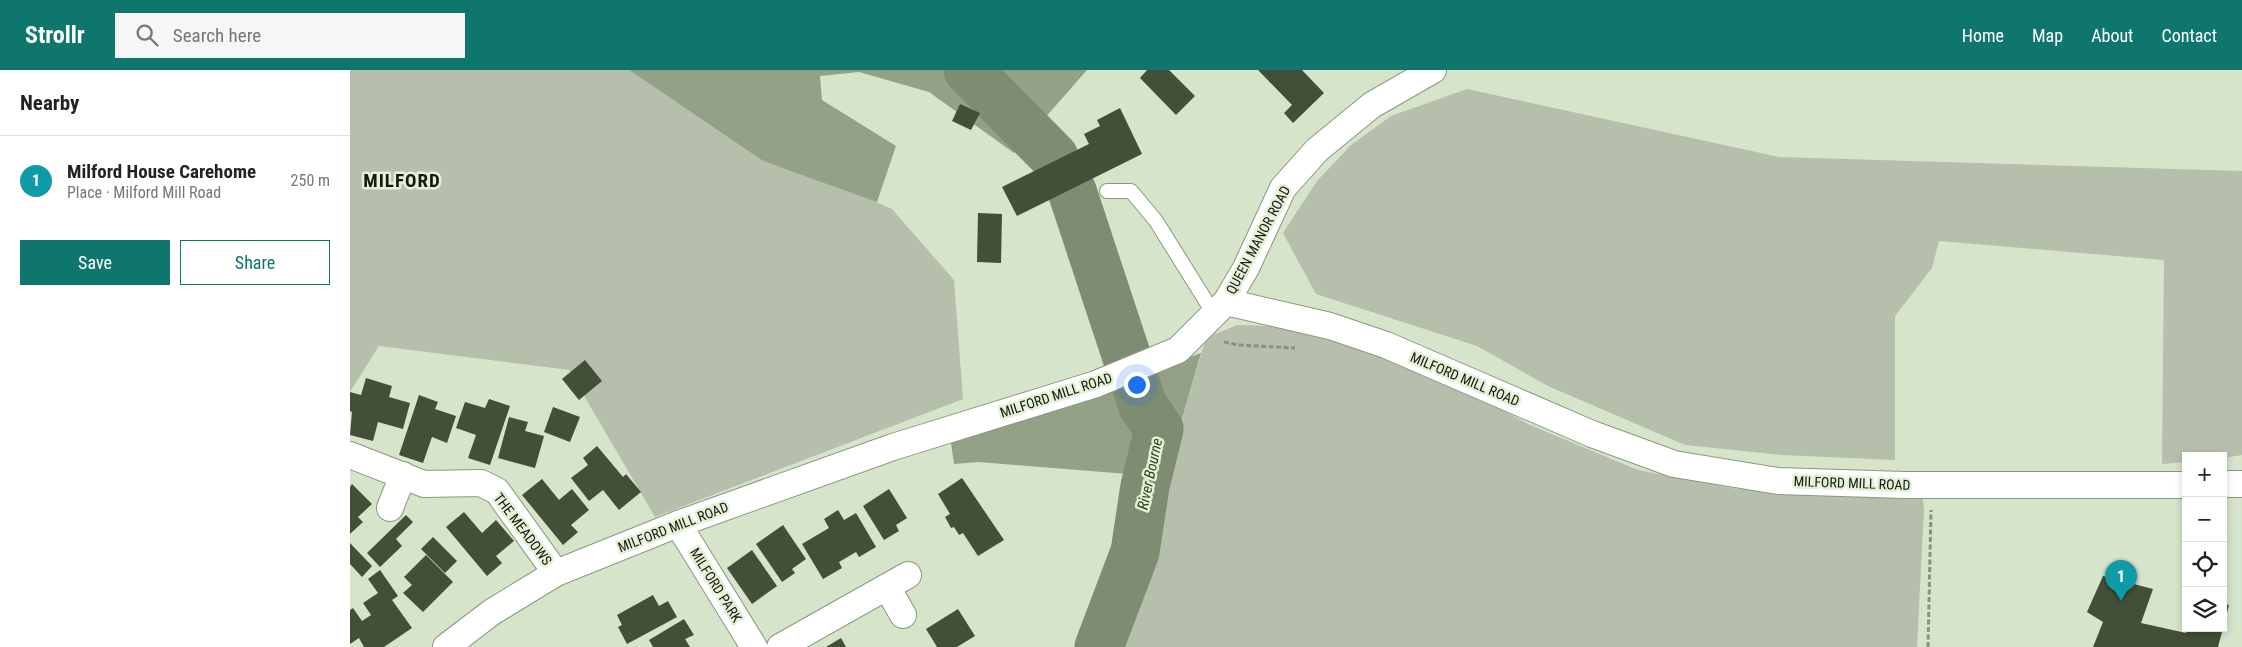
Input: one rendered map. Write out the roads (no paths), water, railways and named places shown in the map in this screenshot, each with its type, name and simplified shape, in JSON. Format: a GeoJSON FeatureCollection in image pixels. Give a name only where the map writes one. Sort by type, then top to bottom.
{"type":"FeatureCollection","features":[{"type":"Feature","properties":{"kind":"street","name":"QUEEN MANOR ROAD"},"geometry":{"type":"LineString","coordinates":[[1220,308],[1246,268],[1284,188],[1317,150],[1372,105],[1400,77],[1433,70]]}},
{"type":"Feature","properties":{"kind":"street","name":"MILFORD MILL ROAD"},"geometry":{"type":"LineString","coordinates":[[446,647],[492,612],[556,572],[678,524],[893,447],[1096,384],[1178,350],[1220,308],[1330,326],[1386,345],[1592,434],[1674,464],[1778,481],[1931,485],[2182,485]]}},
{"type":"Feature","properties":{"kind":"street","name":"THE MEADOWS"},"geometry":{"type":"LineString","coordinates":[[350,455],[424,484],[481,483],[496,491],[556,572]]}},
{"type":"Feature","properties":{"kind":"street"},"geometry":{"type":"LineString","coordinates":[[390,508],[403,476]]}},
{"type":"Feature","properties":{"kind":"street"},"geometry":{"type":"LineString","coordinates":[[2227,484],[2242,484]]}},
{"type":"Feature","properties":{"kind":"street","name":"MILFORD PARK"},"geometry":{"type":"LineString","coordinates":[[678,524],[754,647]]}},
{"type":"Feature","properties":{"kind":"street"},"geometry":{"type":"LineString","coordinates":[[780,647],[897,581],[903,615]]}},
{"type":"Feature","properties":{"kind":"lane"},"geometry":{"type":"LineString","coordinates":[[1107,191],[1131,191],[1220,308]]}},
{"type":"Feature","properties":{"kind":"waterway","name":"River Bourne"},"geometry":{"type":"LineString","coordinates":[[968,70],[1054,157]]}},
{"type":"Feature","properties":{"kind":"waterway","name":"River Bourne"},"geometry":{"type":"LineString","coordinates":[[1072,191],[1143,406],[1159,429],[1145,486],[1135,552],[1099,647]]}},
{"type":"Feature","properties":{"kind":"place","name":"Milford House Carehome"},"geometry":{"type":"Point","coordinates":[2121,601]}},
{"type":"Feature","properties":{"kind":"district","name":"MILFORD"},"geometry":{"type":"Point","coordinates":[402,180]}}]}
